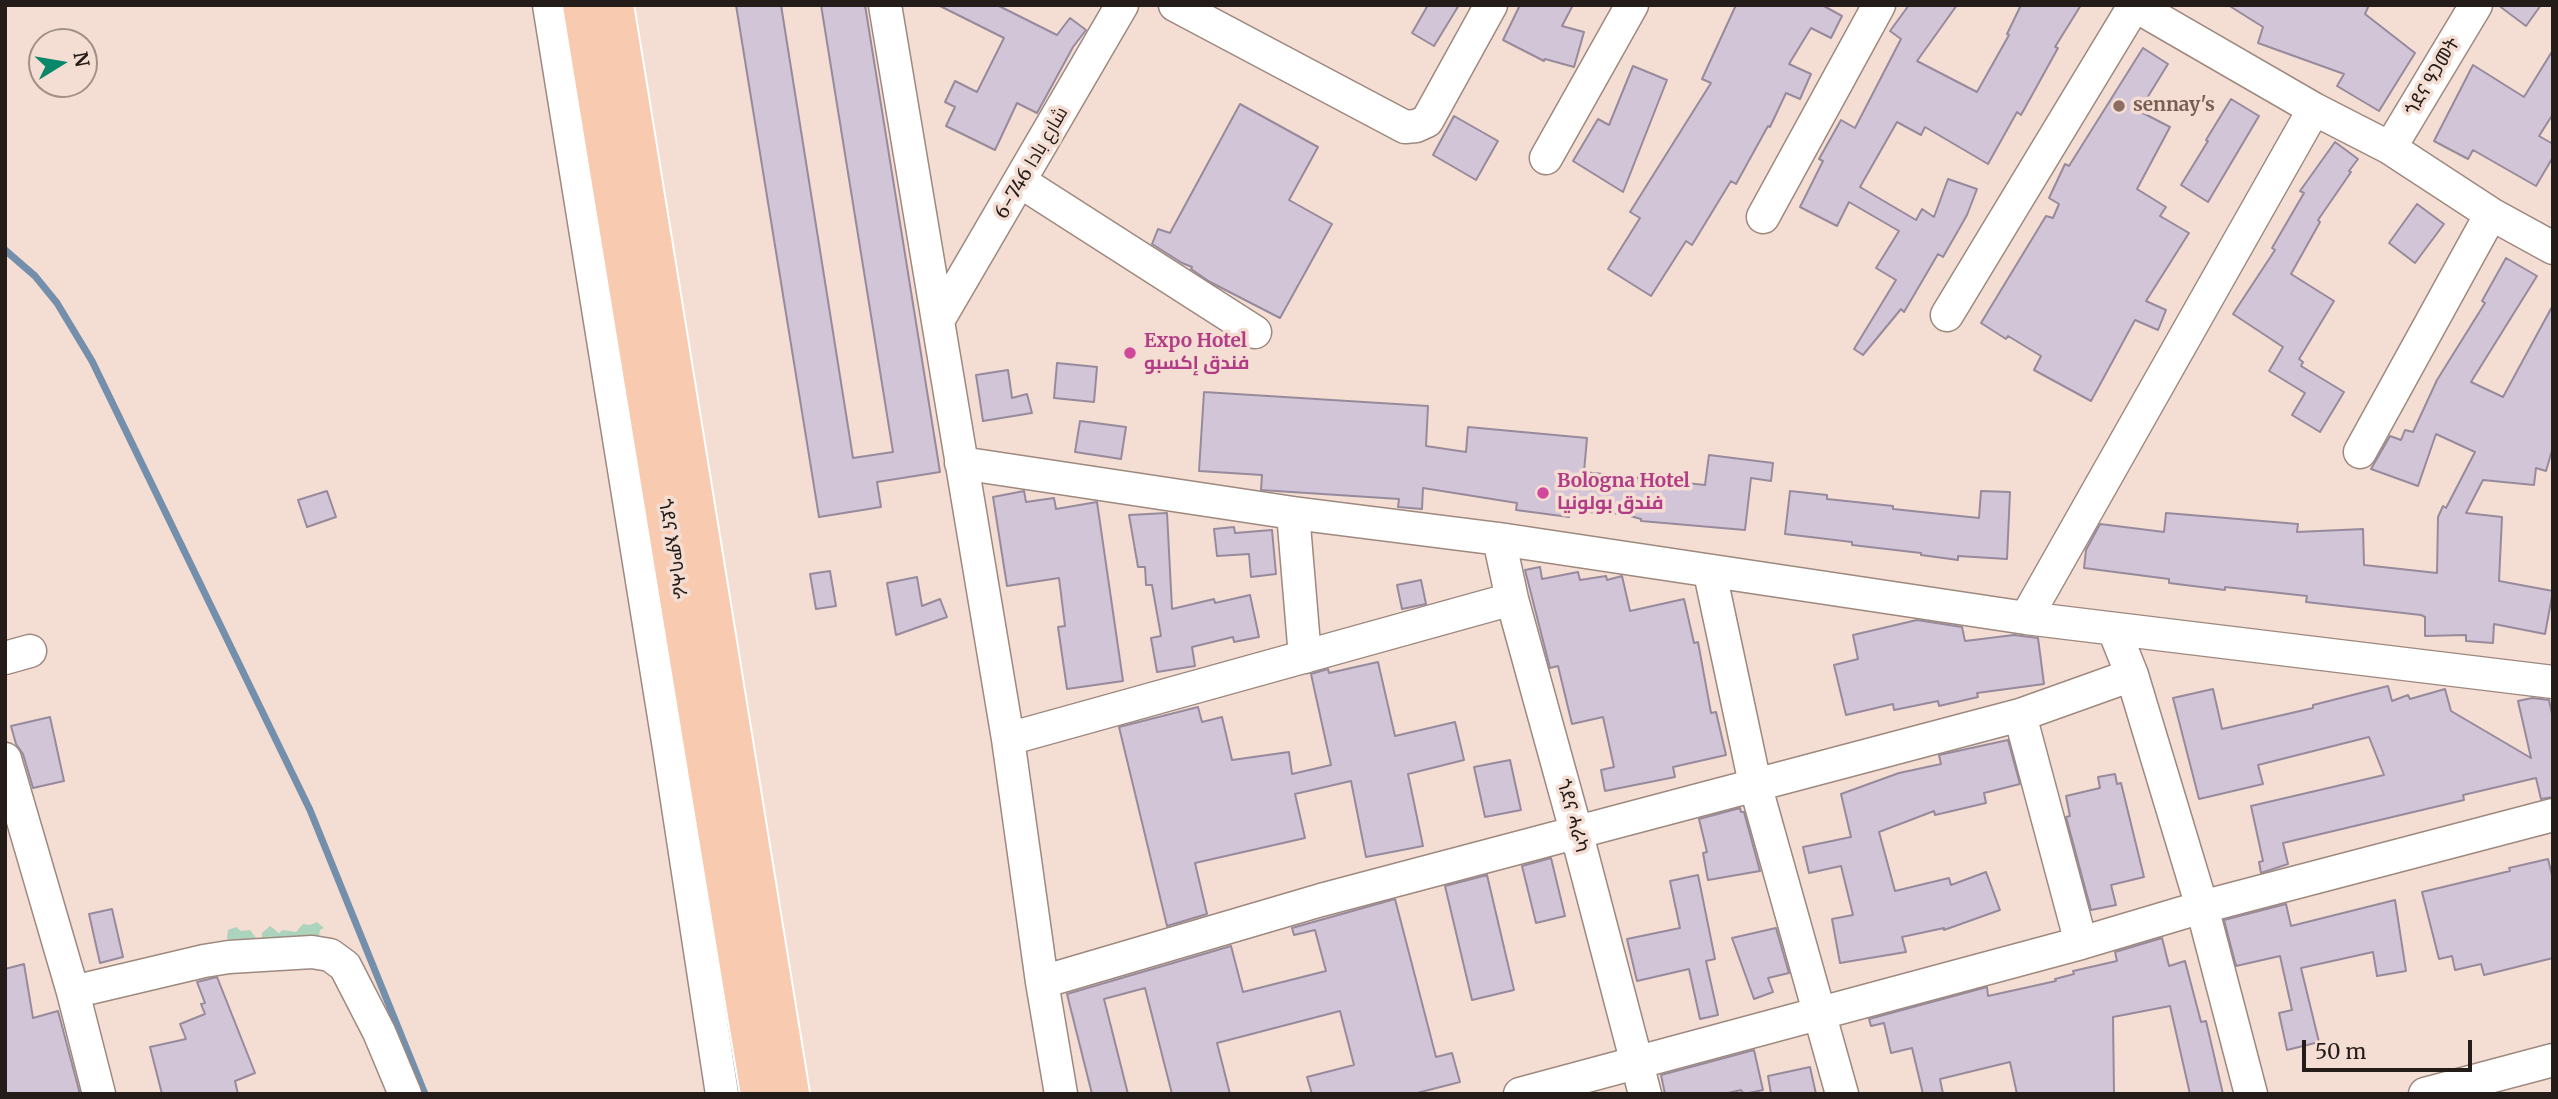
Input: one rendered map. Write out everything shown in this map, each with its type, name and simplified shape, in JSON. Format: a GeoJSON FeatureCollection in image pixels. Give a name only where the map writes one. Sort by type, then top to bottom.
{"type":"FeatureCollection","features":[{"type":"Feature","properties":{"kind":"main road","name":"ጎደና እምባሓራ"},"geometry":{"type":"LineString","coordinates":[[582,5],[760,1094]]}},
{"type":"Feature","properties":{"kind":"main road","name":"ጎደና እምባሓራ"},"geometry":{"type":"LineString","coordinates":[[614,5],[651,431]]}},
{"type":"Feature","properties":{"kind":"main road","name":"ጎደና እምባሓራ"},"geometry":{"type":"LineString","coordinates":[[702,744],[790,1094]]}},
{"type":"Feature","properties":{"kind":"street"},"geometry":{"type":"LineString","coordinates":[[549,5],[651,431],[702,744],[722,1094]]}},
{"type":"Feature","properties":{"kind":"street"},"geometry":{"type":"LineString","coordinates":[[885,5],[1008,739],[1042,982],[1061,1094]]}},
{"type":"Feature","properties":{"kind":"street","name":"شارع بادا 746-6"},"geometry":{"type":"LineString","coordinates":[[939,319],[1122,5]]}},
{"type":"Feature","properties":{"kind":"street"},"geometry":{"type":"LineString","coordinates":[[1175,5],[1405,127],[1427,121],[1491,5]]}},
{"type":"Feature","properties":{"kind":"street"},"geometry":{"type":"LineString","coordinates":[[1546,158],[1632,5]]}},
{"type":"Feature","properties":{"kind":"street"},"geometry":{"type":"LineString","coordinates":[[1763,217],[1879,5]]}},
{"type":"Feature","properties":{"kind":"street","name":"ጎደና ዓጋመት"},"geometry":{"type":"LineString","coordinates":[[2390,148],[2476,5]]}},
{"type":"Feature","properties":{"kind":"street"},"geometry":{"type":"LineString","coordinates":[[1947,315],[2134,6],[2314,109],[2390,148],[2491,214],[2553,248]]}},
{"type":"Feature","properties":{"kind":"street"},"geometry":{"type":"LineString","coordinates":[[2026,618],[2314,109]]}},
{"type":"Feature","properties":{"kind":"street"},"geometry":{"type":"LineString","coordinates":[[1021,182],[1255,332]]}},
{"type":"Feature","properties":{"kind":"street"},"geometry":{"type":"LineString","coordinates":[[2360,452],[2491,214]]}},
{"type":"Feature","properties":{"kind":"street"},"geometry":{"type":"LineString","coordinates":[[961,463],[1293,513],[1499,539],[1710,573],[2026,618],[2553,682]]}},
{"type":"Feature","properties":{"kind":"street"},"geometry":{"type":"LineString","coordinates":[[1293,513],[1304,657]]}},
{"type":"Feature","properties":{"kind":"street","name":"ጎደና ሓራካ"},"geometry":{"type":"LineString","coordinates":[[1499,539],[1512,599],[1645,1094]]}},
{"type":"Feature","properties":{"kind":"street"},"geometry":{"type":"LineString","coordinates":[[1710,573],[1755,784],[1842,1094]]}},
{"type":"Feature","properties":{"kind":"street"},"geometry":{"type":"LineString","coordinates":[[1008,739],[1512,599]]}},
{"type":"Feature","properties":{"kind":"street"},"geometry":{"type":"LineString","coordinates":[[2114,630],[2132,675],[2202,907],[2251,1094]]}},
{"type":"Feature","properties":{"kind":"street"},"geometry":{"type":"LineString","coordinates":[[1042,982],[1321,900],[2020,716],[2132,675]]}},
{"type":"Feature","properties":{"kind":"street"},"geometry":{"type":"LineString","coordinates":[[2020,716],[2081,943]]}},
{"type":"Feature","properties":{"kind":"street"},"geometry":{"type":"LineString","coordinates":[[5,759],[73,992],[99,1094]]}},
{"type":"Feature","properties":{"kind":"street"},"geometry":{"type":"LineString","coordinates":[[1520,1094],[2081,943],[2202,907],[2553,815]]}},
{"type":"Feature","properties":{"kind":"street"},"geometry":{"type":"LineString","coordinates":[[73,992],[229,957],[312,952],[330,955],[345,966],[379,1032],[405,1094]]}},
{"type":"Feature","properties":{"kind":"street"},"geometry":{"type":"LineString","coordinates":[[2425,1094],[2553,1060]]}},
{"type":"Feature","properties":{"kind":"green space"},"geometry":{"type":"Polygon","coordinates":[[[317,922],[324,928],[320,930],[318,942],[233,942],[227,938],[228,930],[236,927],[241,931],[250,930],[256,938],[262,939],[262,933],[270,926],[279,933],[283,930],[296,932],[303,924],[317,922]]]}},
{"type":"Feature","properties":{"kind":"building"},"geometry":{"type":"Polygon","coordinates":[[[736,5],[781,5],[853,458],[893,452],[821,5],[865,5],[940,472],[877,482],[881,507],[819,517],[736,5]]]}},
{"type":"Feature","properties":{"kind":"building"},"geometry":{"type":"Polygon","coordinates":[[[938,5],[997,5],[1057,35],[1070,18],[1086,30],[1073,47],[1037,113],[1017,103],[995,150],[946,126],[955,107],[945,102],[955,81],[977,92],[1004,38],[938,5]]]}},
{"type":"Feature","properties":{"kind":"building"},"geometry":{"type":"Polygon","coordinates":[[[1428,5],[1459,5],[1434,46],[1412,33],[1428,5]]]}},
{"type":"Feature","properties":{"kind":"building"},"geometry":{"type":"Polygon","coordinates":[[[1520,5],[1573,5],[1562,26],[1584,32],[1574,67],[1545,59],[1544,61],[1503,40],[1520,5]]]}},
{"type":"Feature","properties":{"kind":"building"},"geometry":{"type":"Polygon","coordinates":[[[1736,5],[1822,5],[1842,16],[1831,38],[1811,28],[1789,64],[1811,74],[1800,99],[1786,93],[1770,127],[1768,126],[1736,184],[1731,181],[1692,245],[1686,241],[1651,296],[1608,269],[1640,218],[1630,212],[1711,83],[1702,79],[1736,5]]]}},
{"type":"Feature","properties":{"kind":"building"},"geometry":{"type":"Polygon","coordinates":[[[1909,5],[1957,5],[1917,61],[1977,92],[2009,35],[2007,34],[2021,5],[2081,5],[2055,47],[2058,48],[2021,115],[2017,112],[1988,164],[1925,127],[1921,135],[1897,122],[1860,187],[1916,220],[1922,209],[1934,217],[1948,179],[1977,189],[1967,215],[1943,257],[1938,254],[1904,312],[1901,309],[1863,355],[1854,349],[1896,280],[1876,268],[1899,231],[1849,202],[1837,226],[1800,207],[1823,161],[1819,159],[1841,120],[1855,128],[1901,39],[1890,31],[1909,5]]]}},
{"type":"Feature","properties":{"kind":"building"},"geometry":{"type":"Polygon","coordinates":[[[2228,5],[2369,5],[2365,14],[2415,53],[2379,111],[2337,86],[2344,74],[2258,43],[2263,27],[2228,5]]]}},
{"type":"Feature","properties":{"kind":"building"},"geometry":{"type":"Polygon","coordinates":[[[2498,5],[2541,5],[2526,26],[2498,5]]]}},
{"type":"Feature","properties":{"kind":"building"},"geometry":{"type":"Polygon","coordinates":[[[2143,48],[2168,64],[2139,111],[2170,127],[2137,189],[2166,207],[2160,216],[2189,233],[2146,301],[2166,310],[2158,330],[2135,320],[2091,401],[2034,370],[2041,356],[1981,323],[2046,216],[2053,218],[2059,204],[2049,198],[2065,164],[2069,166],[2143,48]]]}},
{"type":"Feature","properties":{"kind":"building"},"geometry":{"type":"Polygon","coordinates":[[[2553,50],[2553,114],[2539,136],[2553,144],[2553,157],[2536,186],[2473,150],[2468,159],[2434,141],[2473,65],[2524,97],[2553,50]]]}},
{"type":"Feature","properties":{"kind":"building"},"geometry":{"type":"Polygon","coordinates":[[[1633,66],[1667,80],[1623,192],[1573,161],[1598,119],[1609,125],[1633,66]]]}},
{"type":"Feature","properties":{"kind":"building"},"geometry":{"type":"Polygon","coordinates":[[[2231,99],[2259,116],[2208,202],[2181,185],[2231,99]]]}},
{"type":"Feature","properties":{"kind":"building"},"geometry":{"type":"Polygon","coordinates":[[[1240,104],[1318,147],[1289,200],[1332,224],[1280,318],[1210,282],[1191,269],[1192,267],[1152,244],[1158,229],[1170,233],[1240,104]]]}},
{"type":"Feature","properties":{"kind":"building"},"geometry":{"type":"Polygon","coordinates":[[[1454,116],[1498,141],[1476,180],[1433,155],[1454,116]]]}},
{"type":"Feature","properties":{"kind":"building"},"geometry":{"type":"Polygon","coordinates":[[[2335,142],[2358,159],[2318,220],[2320,222],[2291,274],[2334,301],[2299,359],[2303,362],[2301,366],[2344,392],[2320,432],[2292,415],[2305,393],[2269,371],[2283,347],[2233,314],[2275,250],[2272,248],[2304,193],[2300,191],[2335,142]]]}},
{"type":"Feature","properties":{"kind":"building"},"geometry":{"type":"Polygon","coordinates":[[[2417,204],[2444,224],[2415,263],[2389,243],[2417,204]]]}},
{"type":"Feature","properties":{"kind":"building"},"geometry":{"type":"Polygon","coordinates":[[[2506,258],[2537,276],[2471,382],[2503,397],[2553,305],[2553,447],[2546,471],[2536,468],[2534,485],[2483,480],[2466,513],[2502,517],[2499,581],[2553,591],[2545,634],[2494,624],[2493,643],[2466,641],[2466,635],[2425,636],[2425,617],[2421,615],[2306,602],[2307,596],[2169,583],[2169,579],[2084,568],[2086,550],[2100,524],[2164,532],[2166,513],[2298,524],[2297,532],[2363,529],[2364,565],[2437,573],[2438,517],[2443,506],[2446,508],[2475,452],[2436,434],[2418,486],[2371,469],[2390,436],[2401,440],[2405,430],[2413,432],[2437,380],[2485,303],[2482,301],[2506,258]]]}},
{"type":"Feature","properties":{"kind":"building"},"geometry":{"type":"Polygon","coordinates":[[[1057,363],[1097,367],[1094,402],[1054,398],[1057,363]]]}},
{"type":"Feature","properties":{"kind":"building"},"geometry":{"type":"Polygon","coordinates":[[[1008,370],[1012,398],[1027,394],[1032,413],[983,421],[976,375],[1008,370]]]}},
{"type":"Feature","properties":{"kind":"building"},"geometry":{"type":"Polygon","coordinates":[[[1204,392],[1428,406],[1426,446],[1466,452],[1468,427],[1587,438],[1584,472],[1705,485],[1709,455],[1773,463],[1771,481],[1751,478],[1745,530],[1641,521],[1623,514],[1570,511],[1569,517],[1516,510],[1517,503],[1423,488],[1422,509],[1398,507],[1399,499],[1261,490],[1262,475],[1199,471],[1204,392]]]}},
{"type":"Feature","properties":{"kind":"building"},"geometry":{"type":"Polygon","coordinates":[[[1080,421],[1126,427],[1121,459],[1075,452],[1080,421]]]}},
{"type":"Feature","properties":{"kind":"building"},"geometry":{"type":"Polygon","coordinates":[[[327,491],[336,517],[307,527],[298,500],[327,491]]]}},
{"type":"Feature","properties":{"kind":"building"},"geometry":{"type":"Polygon","coordinates":[[[1024,491],[1026,502],[1054,498],[1056,509],[1097,502],[1123,681],[1067,689],[1058,627],[1065,626],[1059,578],[1007,586],[993,497],[1024,491]]]}},
{"type":"Feature","properties":{"kind":"building"},"geometry":{"type":"Polygon","coordinates":[[[1790,491],[1827,495],[1827,499],[1893,506],[1893,509],[1979,518],[1981,491],[2010,492],[2007,559],[1958,556],[1958,560],[1785,534],[1790,491]]]}},
{"type":"Feature","properties":{"kind":"building"},"geometry":{"type":"Polygon","coordinates":[[[1167,513],[1172,609],[1214,599],[1215,603],[1250,595],[1259,637],[1234,642],[1233,637],[1192,647],[1195,666],[1157,672],[1151,638],[1161,636],[1152,585],[1146,585],[1145,567],[1138,567],[1129,515],[1167,513]]]}},
{"type":"Feature","properties":{"kind":"building"},"geometry":{"type":"Polygon","coordinates":[[[1234,527],[1235,533],[1272,530],[1276,574],[1251,577],[1249,554],[1217,556],[1214,529],[1234,527]]]}},
{"type":"Feature","properties":{"kind":"building"},"geometry":{"type":"Polygon","coordinates":[[[1540,567],[1542,579],[1578,572],[1580,580],[1606,576],[1607,580],[1622,576],[1630,611],[1684,599],[1694,643],[1698,642],[1711,713],[1716,712],[1726,755],[1673,767],[1675,777],[1605,791],[1601,770],[1614,767],[1603,717],[1572,724],[1558,666],[1550,668],[1525,570],[1540,567]]]}},
{"type":"Feature","properties":{"kind":"building"},"geometry":{"type":"Polygon","coordinates":[[[830,571],[836,606],[816,609],[810,574],[830,571]]]}},
{"type":"Feature","properties":{"kind":"building"},"geometry":{"type":"Polygon","coordinates":[[[917,577],[922,606],[940,599],[947,617],[896,635],[887,583],[917,577]]]}},
{"type":"Feature","properties":{"kind":"building"},"geometry":{"type":"Polygon","coordinates":[[[1421,580],[1426,604],[1402,609],[1397,585],[1421,580]]]}},
{"type":"Feature","properties":{"kind":"building"},"geometry":{"type":"Polygon","coordinates":[[[1917,620],[1962,627],[1965,641],[2014,635],[2038,638],[2044,684],[1977,693],[1978,697],[1939,706],[1938,701],[1894,710],[1893,704],[1846,715],[1834,665],[1858,659],[1853,635],[1917,620]]]}},
{"type":"Feature","properties":{"kind":"building"},"geometry":{"type":"Polygon","coordinates":[[[1378,662],[1395,736],[1455,722],[1464,760],[1408,774],[1423,846],[1366,857],[1351,781],[1295,794],[1305,838],[1195,863],[1207,914],[1167,926],[1119,727],[1198,707],[1202,722],[1222,717],[1232,760],[1289,752],[1292,774],[1331,765],[1311,674],[1328,669],[1329,673],[1378,662]]]}},
{"type":"Feature","properties":{"kind":"building"},"geometry":{"type":"Polygon","coordinates":[[[2388,686],[2392,701],[2408,695],[2410,699],[2445,689],[2451,711],[2531,758],[2518,701],[2532,698],[2549,700],[2553,718],[2553,797],[2541,799],[2536,778],[2463,795],[2464,800],[2283,843],[2288,864],[2261,873],[2259,862],[2263,861],[2251,806],[2384,775],[2369,737],[2258,765],[2263,784],[2199,799],[2173,698],[2213,689],[2222,729],[2313,708],[2313,705],[2388,686]]]}},
{"type":"Feature","properties":{"kind":"building"},"geometry":{"type":"Polygon","coordinates":[[[50,717],[64,781],[33,788],[11,726],[50,717]]]}},
{"type":"Feature","properties":{"kind":"building"},"geometry":{"type":"Polygon","coordinates":[[[2008,740],[2020,784],[1984,793],[1986,803],[1935,815],[1934,811],[1879,832],[1895,891],[1949,878],[1951,885],[1986,872],[2000,910],[1944,930],[1902,937],[1906,952],[1840,963],[1832,919],[1853,915],[1841,866],[1809,873],[1803,847],[1851,837],[1841,794],[1899,773],[1941,764],[1939,755],[2008,740]]]}},
{"type":"Feature","properties":{"kind":"building"},"geometry":{"type":"Polygon","coordinates":[[[1510,760],[1521,810],[1485,817],[1474,767],[1510,760]]]}},
{"type":"Feature","properties":{"kind":"building"},"geometry":{"type":"Polygon","coordinates":[[[2115,774],[2117,784],[2121,783],[2144,877],[2111,885],[2116,905],[2091,910],[2066,817],[2070,816],[2066,796],[2100,788],[2098,777],[2115,774]]]}},
{"type":"Feature","properties":{"kind":"building"},"geometry":{"type":"Polygon","coordinates":[[[1740,808],[1741,812],[1744,812],[1760,871],[1708,880],[1703,853],[1707,852],[1699,819],[1740,808]]]}},
{"type":"Feature","properties":{"kind":"building"},"geometry":{"type":"Polygon","coordinates":[[[1551,858],[1565,916],[1536,923],[1522,866],[1551,858]]]}},
{"type":"Feature","properties":{"kind":"building"},"geometry":{"type":"Polygon","coordinates":[[[2548,859],[2553,879],[2553,958],[2484,975],[2481,964],[2455,970],[2452,956],[2439,959],[2422,892],[2548,859]]]}},
{"type":"Feature","properties":{"kind":"building"},"geometry":{"type":"Polygon","coordinates":[[[1487,875],[1514,990],[1472,1000],[1445,886],[1487,875]]]}},
{"type":"Feature","properties":{"kind":"building"},"geometry":{"type":"Polygon","coordinates":[[[1698,875],[1715,959],[1706,961],[1718,1015],[1700,1019],[1689,969],[1637,981],[1627,939],[1680,928],[1670,881],[1698,875]]]}},
{"type":"Feature","properties":{"kind":"building"},"geometry":{"type":"Polygon","coordinates":[[[1395,899],[1436,1057],[1452,1053],[1460,1082],[1413,1094],[1312,1094],[1307,1077],[1354,1065],[1340,1011],[1217,1043],[1230,1094],[1172,1094],[1145,988],[1104,999],[1128,1094],[1092,1094],[1067,994],[1231,946],[1243,992],[1326,971],[1315,930],[1294,935],[1292,928],[1395,899]]]}},
{"type":"Feature","properties":{"kind":"building"},"geometry":{"type":"Polygon","coordinates":[[[2395,900],[2406,971],[2377,976],[2373,952],[2301,968],[2319,1042],[2287,1050],[2279,1013],[2292,1010],[2280,956],[2236,966],[2224,920],[2286,904],[2291,926],[2395,900]]]}},
{"type":"Feature","properties":{"kind":"building"},"geometry":{"type":"Polygon","coordinates":[[[112,909],[123,957],[100,963],[89,914],[112,909]]]}},
{"type":"Feature","properties":{"kind":"building"},"geometry":{"type":"Polygon","coordinates":[[[1776,928],[1789,973],[1768,978],[1773,992],[1754,999],[1732,938],[1776,928]]]}},
{"type":"Feature","properties":{"kind":"building"},"geometry":{"type":"Polygon","coordinates":[[[2162,938],[2169,966],[2185,961],[2201,1022],[2206,1021],[2223,1094],[2190,1094],[2170,1006],[2113,1017],[2114,1094],[2017,1094],[2010,1062],[1940,1079],[1943,1094],[1923,1094],[1912,1048],[1891,1053],[1884,1023],[1871,1026],[1869,1019],[1987,987],[1988,996],[2056,981],[2055,979],[2074,974],[2073,971],[2117,961],[2115,952],[2162,938]]]}},
{"type":"Feature","properties":{"kind":"building"},"geometry":{"type":"Polygon","coordinates":[[[24,964],[33,1018],[58,1011],[80,1094],[5,1094],[5,969],[24,964]]]}},
{"type":"Feature","properties":{"kind":"building"},"geometry":{"type":"Polygon","coordinates":[[[217,977],[255,1073],[235,1081],[238,1094],[162,1094],[150,1047],[186,1039],[180,1024],[205,1014],[201,1004],[205,1003],[197,982],[217,977]]]}},
{"type":"Feature","properties":{"kind":"building"},"geometry":{"type":"Polygon","coordinates":[[[1754,1050],[1763,1090],[1744,1094],[1741,1090],[1724,1094],[1665,1094],[1661,1075],[1754,1050]]]}},
{"type":"Feature","properties":{"kind":"building"},"geometry":{"type":"Polygon","coordinates":[[[1810,1067],[1816,1094],[1771,1094],[1768,1076],[1810,1067]]]}},
{"type":"Feature","properties":{"kind":"waterway"},"geometry":{"type":"LineString","coordinates":[[5,250],[35,276],[57,303],[92,361],[310,810],[425,1094]]}},
{"type":"Feature","properties":{"kind":"place","name":"sennay's"},"geometry":{"type":"Point","coordinates":[2119,106]}},
{"type":"Feature","properties":{"kind":"place","name":"Expo Hotel فندق إكسبو"},"geometry":{"type":"Point","coordinates":[1130,353]}},
{"type":"Feature","properties":{"kind":"place","name":"Bologna Hotel فندق بولونيا"},"geometry":{"type":"Point","coordinates":[1543,493]}}]}
